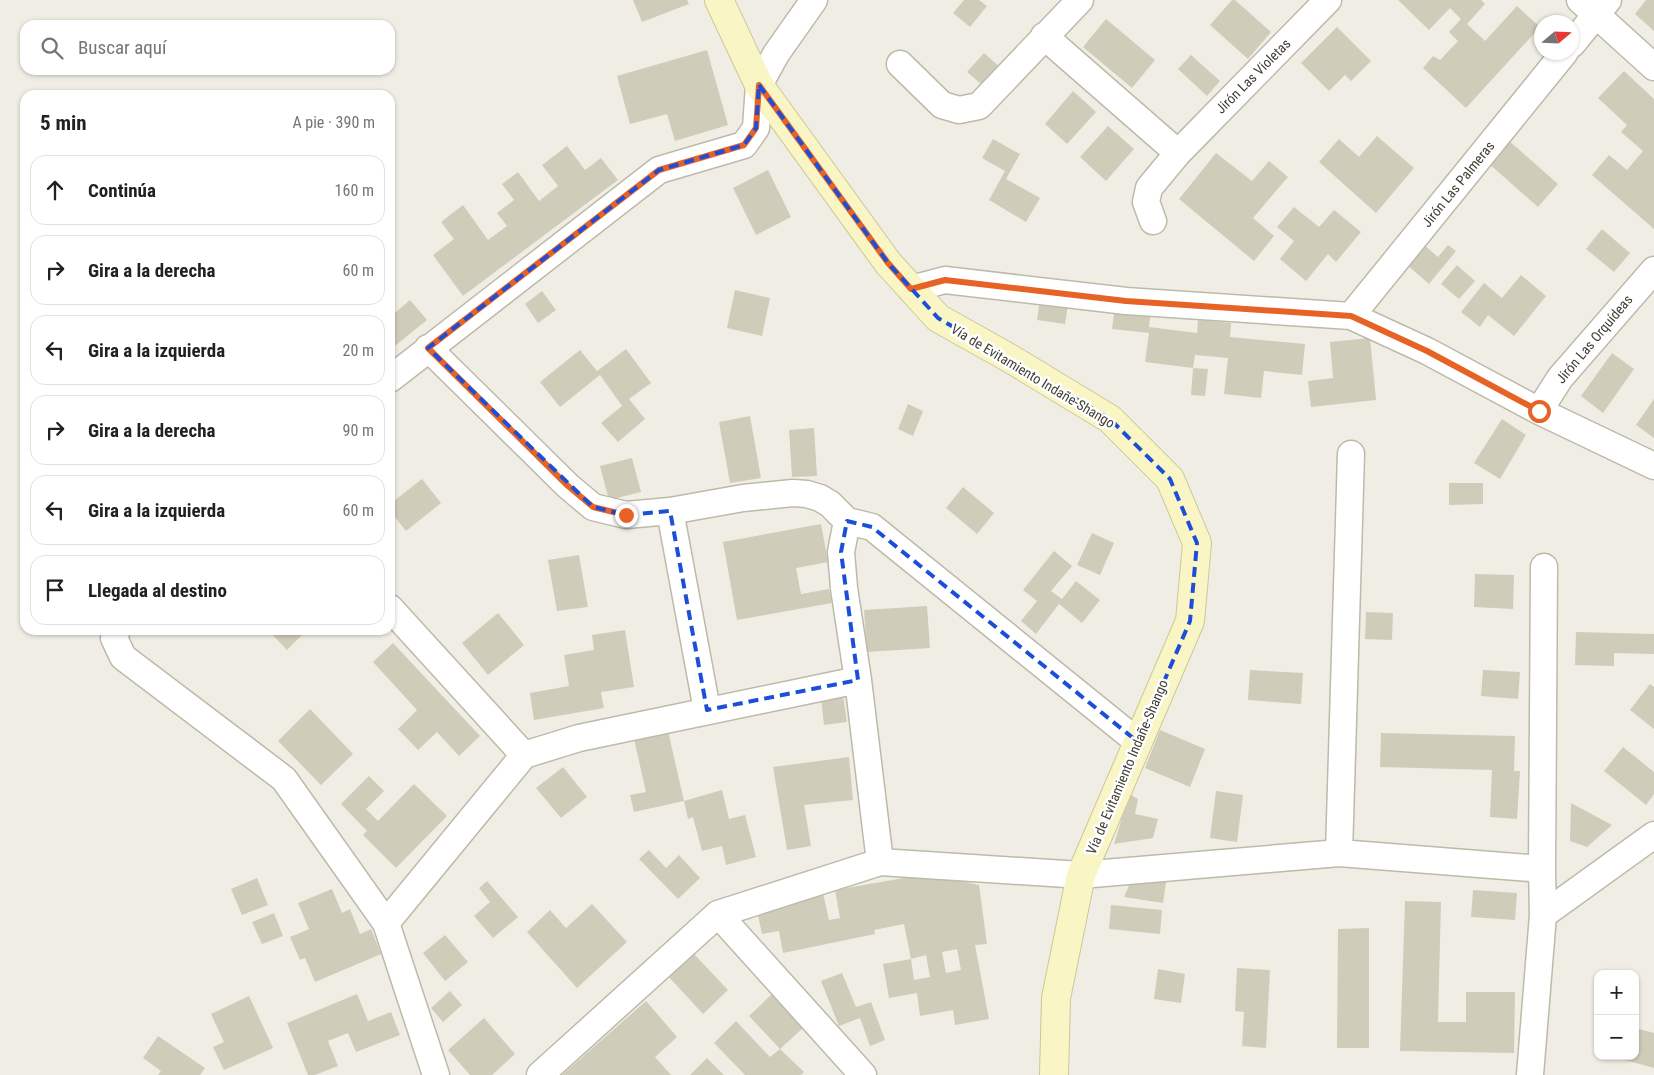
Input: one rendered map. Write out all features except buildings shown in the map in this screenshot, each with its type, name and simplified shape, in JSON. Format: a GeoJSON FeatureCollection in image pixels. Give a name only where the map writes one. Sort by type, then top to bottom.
{"type":"FeatureCollection","features":[{"type":"Feature","properties":{"kind":"main road","name":"Vía de Evitamiento Indañe-Shango"},"geometry":{"type":"LineString","coordinates":[[719,0],[759,85],[888,263],[938,318],[1011,359],[1110,419],[1170,479],[1197,543],[1190,621],[1082,875],[1056,998],[1054,1075]]}},
{"type":"Feature","properties":{"kind":"street"},"geometry":{"type":"LineString","coordinates":[[395,375],[659,170],[744,145],[756,128],[759,85],[776,54],[814,0]]}},
{"type":"Feature","properties":{"kind":"street"},"geometry":{"type":"LineString","coordinates":[[900,64],[942,105],[960,110],[979,106],[1080,0]]}},
{"type":"Feature","properties":{"kind":"street","name":"Jirón Las Violetas"},"geometry":{"type":"LineString","coordinates":[[1154,221],[1146,202],[1149,188],[1178,153],[1328,0]]}},
{"type":"Feature","properties":{"kind":"street"},"geometry":{"type":"LineString","coordinates":[[1579,32],[1595,5],[1654,67]]}},
{"type":"Feature","properties":{"kind":"street"},"geometry":{"type":"LineString","coordinates":[[1044,36],[1178,153]]}},
{"type":"Feature","properties":{"kind":"street","name":"Jirón Las Palmeras"},"geometry":{"type":"LineString","coordinates":[[1351,316],[1559,60]]}},
{"type":"Feature","properties":{"kind":"street","name":"Jirón Las Orquídeas"},"geometry":{"type":"LineString","coordinates":[[1539,411],[1560,378],[1654,270]]}},
{"type":"Feature","properties":{"kind":"street"},"geometry":{"type":"LineString","coordinates":[[911,289],[945,280],[1126,301],[1351,316],[1427,351],[1539,411],[1654,466]]}},
{"type":"Feature","properties":{"kind":"street"},"geometry":{"type":"LineString","coordinates":[[428,348],[568,486],[593,507],[626,515],[670,511],[743,498],[793,492],[820,498],[830,504],[847,521],[872,527],[1138,742]]}},
{"type":"Feature","properties":{"kind":"street"},"geometry":{"type":"LineString","coordinates":[[1339,853],[1351,454]]}},
{"type":"Feature","properties":{"kind":"street"},"geometry":{"type":"LineString","coordinates":[[670,511],[708,710]]}},
{"type":"Feature","properties":{"kind":"street"},"geometry":{"type":"LineString","coordinates":[[847,521],[841,552],[844,588],[858,680],[880,862]]}},
{"type":"Feature","properties":{"kind":"street"},"geometry":{"type":"LineString","coordinates":[[1530,1075],[1543,915],[1544,567]]}},
{"type":"Feature","properties":{"kind":"street"},"geometry":{"type":"LineString","coordinates":[[395,613],[524,755]]}},
{"type":"Feature","properties":{"kind":"street"},"geometry":{"type":"LineString","coordinates":[[115,635],[114,638],[123,657],[284,779],[386,923],[436,1075]]}},
{"type":"Feature","properties":{"kind":"street"},"geometry":{"type":"LineString","coordinates":[[386,923],[524,755],[579,738],[858,680]]}},
{"type":"Feature","properties":{"kind":"street"},"geometry":{"type":"LineString","coordinates":[[1543,915],[1654,835]]}},
{"type":"Feature","properties":{"kind":"street"},"geometry":{"type":"LineString","coordinates":[[540,1075],[718,914],[880,862],[1082,875],[1339,853],[1542,869]]}},
{"type":"Feature","properties":{"kind":"street"},"geometry":{"type":"LineString","coordinates":[[718,914],[848,1070]]}},
{"type":"Feature","properties":{"kind":"highlighted area"},"geometry":{"type":"Polygon","coordinates":[[[759,85],[888,263],[938,318],[1110,419],[1170,479],[1197,543],[1190,621],[1138,742],[872,527],[847,521],[841,552],[858,680],[707,710],[670,511],[626,515],[593,507],[428,348],[659,170],[744,145],[756,128],[759,85]]]}},
{"type":"Feature","properties":{"kind":"route"},"geometry":{"type":"LineString","coordinates":[[626,515],[593,507],[568,486],[428,348],[659,170],[744,145],[756,128],[759,85],[888,263],[911,289],[945,280],[1126,301],[1351,316],[1427,351],[1539,411]]}}]}
